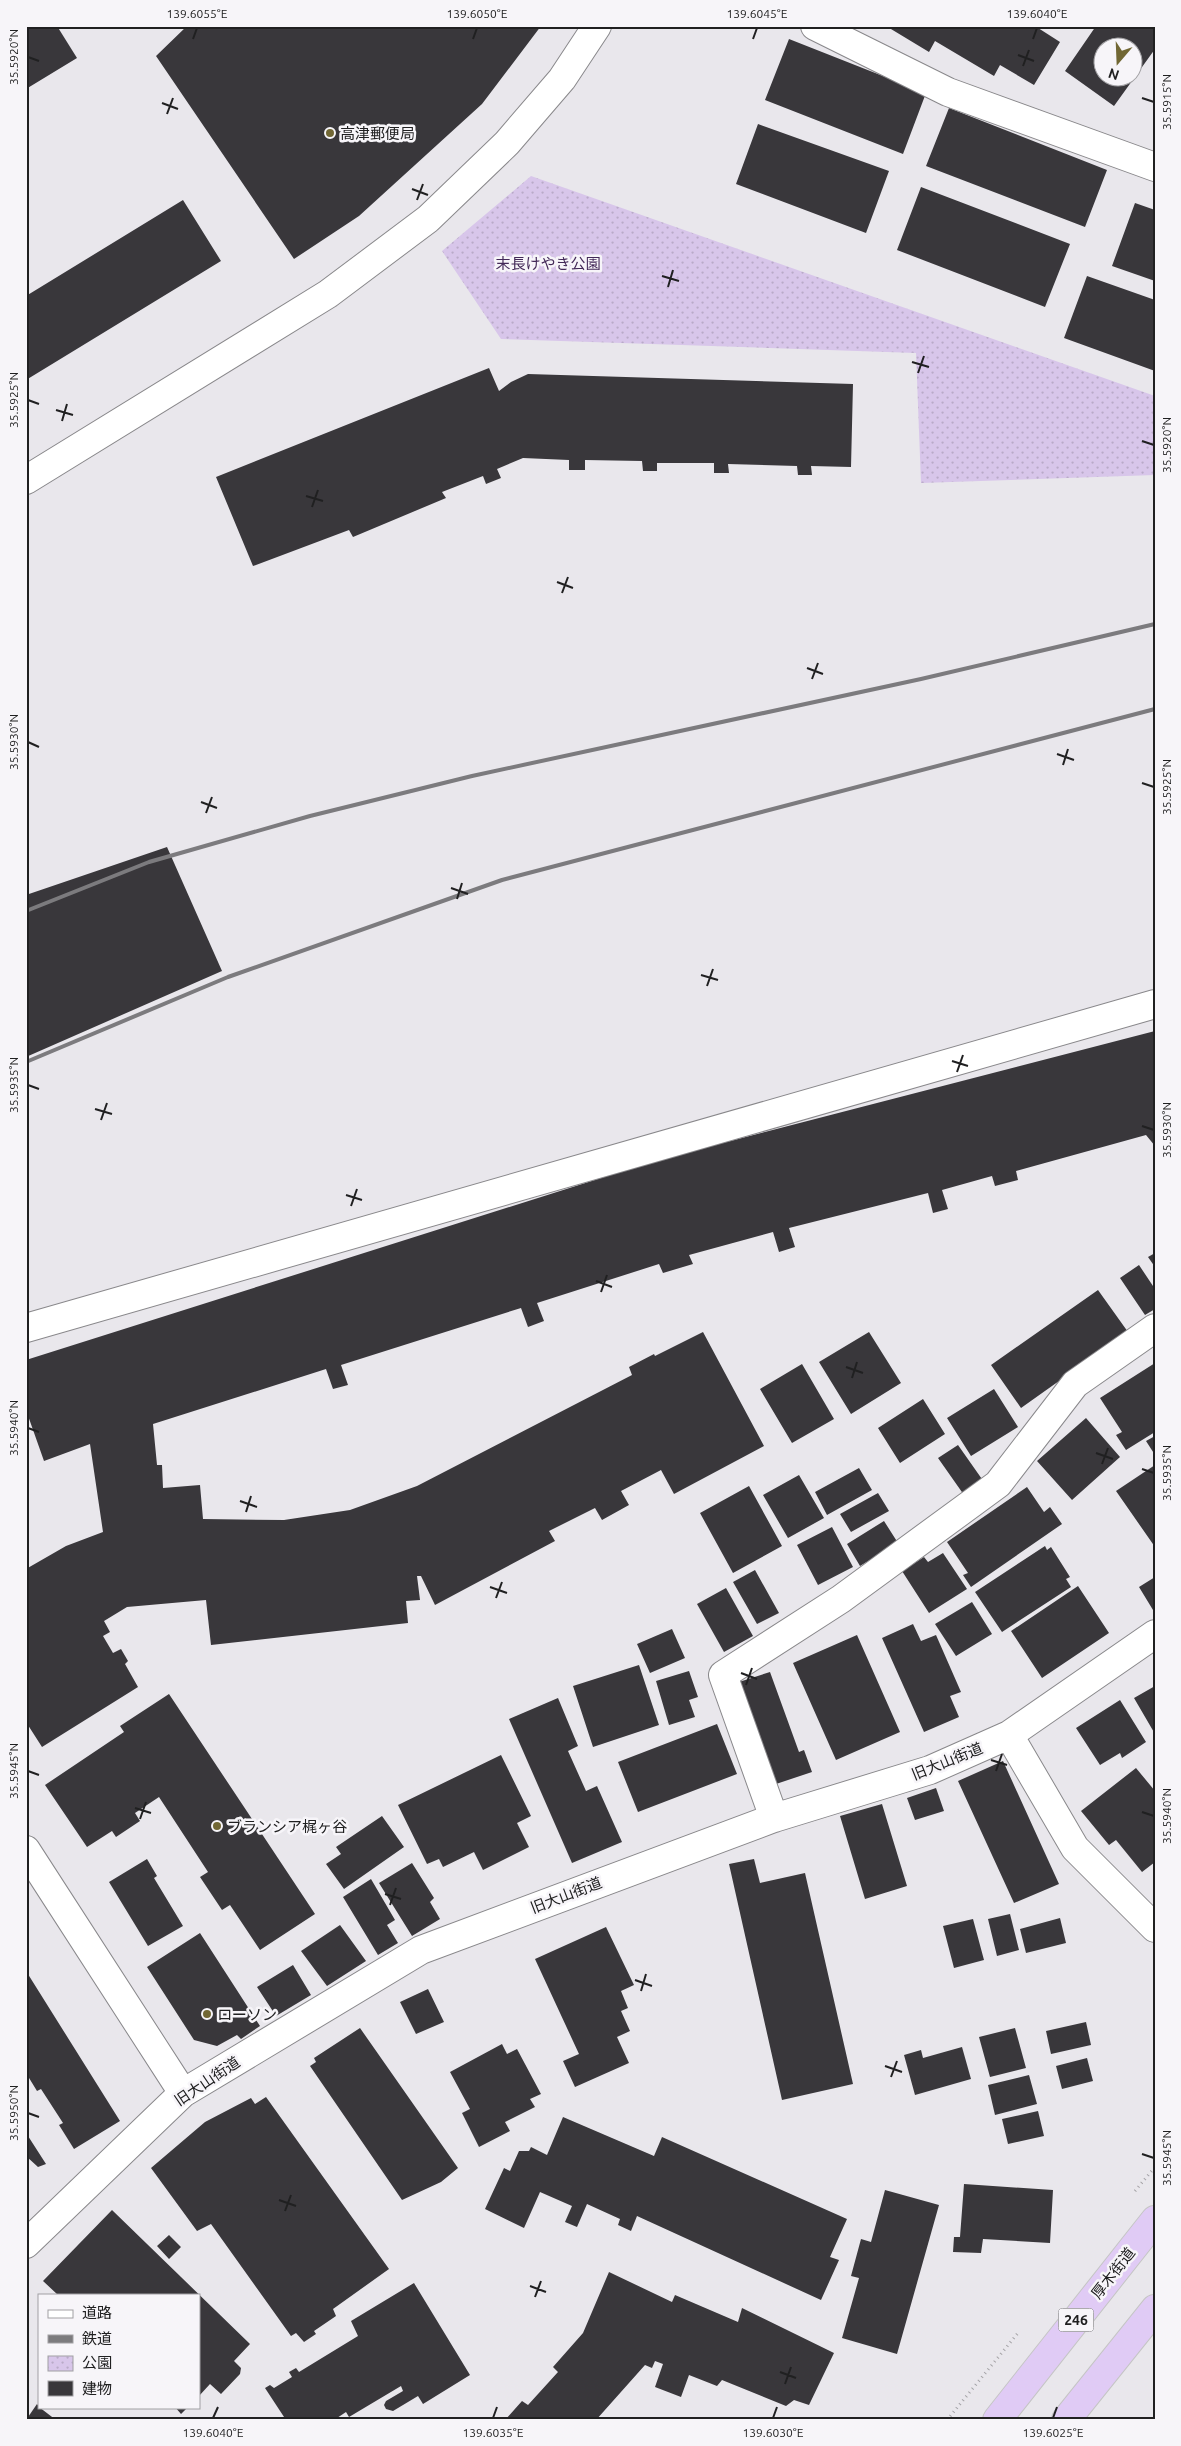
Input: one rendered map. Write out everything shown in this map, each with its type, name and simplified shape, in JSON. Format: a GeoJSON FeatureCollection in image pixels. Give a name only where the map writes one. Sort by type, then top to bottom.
{"type":"FeatureCollection","features":[{"type":"Feature","properties":{"kind":"highway","name":"厚木街道"},"geometry":{"type":"LineString","coordinates":[[997,2420],[1155,2220]]}},
{"type":"Feature","properties":{"kind":"highway"},"geometry":{"type":"LineString","coordinates":[[1066,2420],[1155,2309]]}},
{"type":"Feature","properties":{"kind":"street"},"geometry":{"type":"LineString","coordinates":[[26,480],[328,294],[428,220],[507,143],[562,79],[597,26]]}},
{"type":"Feature","properties":{"kind":"street"},"geometry":{"type":"LineString","coordinates":[[815,26],[948,92],[1155,168]]}},
{"type":"Feature","properties":{"kind":"street"},"geometry":{"type":"LineString","coordinates":[[26,1328],[1155,1004]]}},
{"type":"Feature","properties":{"kind":"street"},"geometry":{"type":"LineString","coordinates":[[774,1818],[723,1675],[840,1599],[998,1484],[1075,1384],[1155,1328]]}},
{"type":"Feature","properties":{"kind":"street","name":"旧大山街道"},"geometry":{"type":"LineString","coordinates":[[26,2244],[183,2093],[420,1950],[774,1818],[930,1770],[1009,1735],[1155,1634]]}},
{"type":"Feature","properties":{"kind":"street"},"geometry":{"type":"LineString","coordinates":[[1009,1735],[1075,1848],[1155,1928]]}},
{"type":"Feature","properties":{"kind":"street"},"geometry":{"type":"LineString","coordinates":[[26,1850],[183,2093]]}},
{"type":"Feature","properties":{"kind":"green space","name":"末長けやき公園"},"geometry":{"type":"Polygon","coordinates":[[[531,176],[1155,396],[1155,475],[921,483],[916,353],[501,339],[442,251],[531,176]]]}},
{"type":"Feature","properties":{"kind":"building"},"geometry":{"type":"Polygon","coordinates":[[[26,26],[57,26],[77,58],[26,89],[26,26]]]}},
{"type":"Feature","properties":{"kind":"building","name":"高津郵便局"},"geometry":{"type":"Polygon","coordinates":[[[187,26],[541,26],[482,104],[359,216],[294,259],[156,56],[187,26]]]}},
{"type":"Feature","properties":{"kind":"building"},"geometry":{"type":"Polygon","coordinates":[[[886,26],[1035,26],[1060,42],[1034,85],[1000,65],[994,76],[935,41],[929,52],[886,26]]]}},
{"type":"Feature","properties":{"kind":"building"},"geometry":{"type":"Polygon","coordinates":[[[1096,26],[1155,26],[1155,49],[1144,64],[1144,38],[1094,38],[1094,88],[1127,88],[1114,106],[1065,71],[1096,26]]]}},
{"type":"Feature","properties":{"kind":"building"},"geometry":{"type":"Polygon","coordinates":[[[789,39],[926,93],[903,154],[765,100],[789,39]]]}},
{"type":"Feature","properties":{"kind":"building"},"geometry":{"type":"Polygon","coordinates":[[[949,108],[1107,170],[1085,227],[926,166],[949,108]]]}},
{"type":"Feature","properties":{"kind":"building"},"geometry":{"type":"Polygon","coordinates":[[[758,124],[889,171],[866,233],[736,184],[758,124]]]}},
{"type":"Feature","properties":{"kind":"building"},"geometry":{"type":"Polygon","coordinates":[[[921,187],[1070,244],[1045,307],[897,250],[921,187]]]}},
{"type":"Feature","properties":{"kind":"building"},"geometry":{"type":"Polygon","coordinates":[[[183,200],[221,261],[26,380],[26,296],[183,200]]]}},
{"type":"Feature","properties":{"kind":"building"},"geometry":{"type":"Polygon","coordinates":[[[1135,203],[1155,210],[1155,281],[1112,266],[1135,203]]]}},
{"type":"Feature","properties":{"kind":"building"},"geometry":{"type":"Polygon","coordinates":[[[1087,276],[1155,300],[1155,371],[1064,338],[1087,276]]]}},
{"type":"Feature","properties":{"kind":"building"},"geometry":{"type":"Polygon","coordinates":[[[489,368],[499,391],[511,382],[528,374],[853,384],[851,467],[811,466],[812,475],[798,475],[797,466],[728,464],[729,473],[714,473],[714,463],[657,463],[657,471],[643,471],[642,461],[585,460],[585,470],[569,470],[569,460],[523,458],[497,469],[501,478],[486,484],[483,476],[442,492],[446,498],[353,537],[349,530],[253,566],[216,477],[489,368]]]}},
{"type":"Feature","properties":{"kind":"building"},"geometry":{"type":"Polygon","coordinates":[[[167,847],[222,971],[26,1057],[26,895],[167,847]]]}},
{"type":"Feature","properties":{"kind":"building"},"geometry":{"type":"Polygon","coordinates":[[[1155,1031],[1155,1146],[1146,1135],[1016,1171],[1018,1180],[995,1186],[992,1176],[942,1190],[948,1209],[933,1213],[928,1193],[789,1228],[795,1247],[779,1252],[773,1232],[689,1255],[693,1264],[663,1273],[659,1264],[537,1303],[544,1321],[528,1327],[521,1308],[341,1365],[348,1385],[333,1389],[326,1369],[153,1424],[157,1465],[162,1465],[163,1488],[200,1485],[203,1519],[284,1520],[350,1510],[417,1486],[632,1375],[629,1367],[703,1332],[764,1446],[674,1494],[661,1470],[621,1491],[629,1505],[602,1520],[595,1508],[549,1531],[555,1541],[435,1605],[421,1576],[417,1576],[420,1600],[406,1601],[408,1623],[211,1645],[206,1600],[127,1607],[104,1621],[110,1632],[103,1636],[113,1653],[121,1649],[128,1661],[125,1664],[138,1687],[42,1747],[26,1722],[26,1569],[66,1546],[103,1532],[90,1444],[44,1461],[26,1410],[26,1360],[661,1159],[1155,1031]]]}},
{"type":"Feature","properties":{"kind":"building"},"geometry":{"type":"Polygon","coordinates":[[[1155,1253],[1155,1267],[1148,1257],[1155,1253]]]}},
{"type":"Feature","properties":{"kind":"building"},"geometry":{"type":"Polygon","coordinates":[[[1139,1265],[1155,1289],[1155,1309],[1145,1315],[1120,1278],[1139,1265]]]}},
{"type":"Feature","properties":{"kind":"building"},"geometry":{"type":"Polygon","coordinates":[[[1098,1290],[1128,1332],[1021,1408],[991,1365],[1098,1290]]]}},
{"type":"Feature","properties":{"kind":"building"},"geometry":{"type":"Polygon","coordinates":[[[869,1332],[901,1383],[851,1414],[819,1362],[869,1332]]]}},
{"type":"Feature","properties":{"kind":"building"},"geometry":{"type":"Polygon","coordinates":[[[1155,1363],[1155,1432],[1126,1450],[1116,1435],[1122,1432],[1100,1398],[1155,1363]]]}},
{"type":"Feature","properties":{"kind":"building"},"geometry":{"type":"Polygon","coordinates":[[[802,1364],[834,1419],[792,1443],[760,1389],[802,1364]]]}},
{"type":"Feature","properties":{"kind":"building"},"geometry":{"type":"Polygon","coordinates":[[[994,1389],[1018,1427],[971,1456],[947,1418],[994,1389]]]}},
{"type":"Feature","properties":{"kind":"building"},"geometry":{"type":"Polygon","coordinates":[[[923,1399],[945,1434],[900,1463],[878,1428],[923,1399]]]}},
{"type":"Feature","properties":{"kind":"building"},"geometry":{"type":"Polygon","coordinates":[[[1086,1418],[1120,1457],[1072,1500],[1037,1461],[1086,1418]]]}},
{"type":"Feature","properties":{"kind":"building"},"geometry":{"type":"Polygon","coordinates":[[[1155,1436],[1155,1455],[1146,1441],[1155,1436]]]}},
{"type":"Feature","properties":{"kind":"building"},"geometry":{"type":"Polygon","coordinates":[[[958,1445],[984,1482],[964,1495],[938,1458],[958,1445]]]}},
{"type":"Feature","properties":{"kind":"building"},"geometry":{"type":"Polygon","coordinates":[[[1155,1465],[1155,1547],[1116,1491],[1155,1465]]]}},
{"type":"Feature","properties":{"kind":"building"},"geometry":{"type":"Polygon","coordinates":[[[859,1468],[872,1490],[827,1515],[815,1492],[859,1468]]]}},
{"type":"Feature","properties":{"kind":"building"},"geometry":{"type":"Polygon","coordinates":[[[799,1475],[824,1518],[788,1538],[763,1495],[799,1475]]]}},
{"type":"Feature","properties":{"kind":"building"},"geometry":{"type":"Polygon","coordinates":[[[749,1486],[782,1546],[733,1573],[700,1513],[749,1486]]]}},
{"type":"Feature","properties":{"kind":"building"},"geometry":{"type":"Polygon","coordinates":[[[1027,1487],[1044,1512],[1050,1507],[1062,1524],[971,1587],[963,1575],[968,1573],[947,1542],[1027,1487]]]}},
{"type":"Feature","properties":{"kind":"building"},"geometry":{"type":"Polygon","coordinates":[[[878,1493],[889,1511],[851,1532],[840,1514],[878,1493]]]}},
{"type":"Feature","properties":{"kind":"building"},"geometry":{"type":"Polygon","coordinates":[[[884,1521],[898,1543],[860,1566],[847,1544],[884,1521]]]}},
{"type":"Feature","properties":{"kind":"building"},"geometry":{"type":"Polygon","coordinates":[[[832,1527],[853,1567],[818,1585],[797,1545],[832,1527]]]}},
{"type":"Feature","properties":{"kind":"building"},"geometry":{"type":"Polygon","coordinates":[[[1045,1546],[1047,1550],[1051,1547],[1070,1577],[1066,1579],[1071,1587],[1002,1632],[975,1592],[1045,1546]]]}},
{"type":"Feature","properties":{"kind":"building"},"geometry":{"type":"Polygon","coordinates":[[[943,1553],[967,1589],[929,1613],[902,1571],[924,1557],[928,1562],[943,1553]]]}},
{"type":"Feature","properties":{"kind":"building"},"geometry":{"type":"Polygon","coordinates":[[[755,1570],[779,1613],[757,1624],[733,1582],[755,1570]]]}},
{"type":"Feature","properties":{"kind":"building"},"geometry":{"type":"Polygon","coordinates":[[[1155,1577],[1155,1608],[1153,1610],[1139,1587],[1155,1577]]]}},
{"type":"Feature","properties":{"kind":"building"},"geometry":{"type":"Polygon","coordinates":[[[1078,1586],[1109,1633],[1042,1678],[1011,1631],[1078,1586]]]}},
{"type":"Feature","properties":{"kind":"building"},"geometry":{"type":"Polygon","coordinates":[[[726,1588],[753,1636],[724,1652],[697,1604],[726,1588]]]}},
{"type":"Feature","properties":{"kind":"building"},"geometry":{"type":"Polygon","coordinates":[[[972,1602],[992,1634],[956,1656],[935,1624],[972,1602]]]}},
{"type":"Feature","properties":{"kind":"building"},"geometry":{"type":"Polygon","coordinates":[[[913,1624],[921,1641],[936,1635],[961,1692],[950,1696],[959,1717],[924,1732],[882,1638],[913,1624]]]}},
{"type":"Feature","properties":{"kind":"building"},"geometry":{"type":"Polygon","coordinates":[[[672,1629],[685,1658],[650,1673],[637,1644],[672,1629]]]}},
{"type":"Feature","properties":{"kind":"building"},"geometry":{"type":"Polygon","coordinates":[[[857,1635],[900,1732],[836,1760],[793,1663],[857,1635]]]}},
{"type":"Feature","properties":{"kind":"building"},"geometry":{"type":"Polygon","coordinates":[[[639,1665],[659,1725],[593,1747],[573,1686],[639,1665]]]}},
{"type":"Feature","properties":{"kind":"building"},"geometry":{"type":"Polygon","coordinates":[[[689,1671],[698,1697],[689,1700],[695,1717],[669,1725],[656,1681],[689,1671]]]}},
{"type":"Feature","properties":{"kind":"building"},"geometry":{"type":"Polygon","coordinates":[[[770,1672],[799,1752],[804,1750],[812,1772],[776,1784],[739,1682],[770,1672]]]}},
{"type":"Feature","properties":{"kind":"building"},"geometry":{"type":"Polygon","coordinates":[[[1155,1686],[1155,1734],[1134,1698],[1155,1686]]]}},
{"type":"Feature","properties":{"kind":"building","name":"ブランシア梶ヶ谷"},"geometry":{"type":"Polygon","coordinates":[[[169,1694],[315,1914],[260,1950],[230,1905],[222,1910],[200,1877],[208,1872],[159,1797],[135,1813],[140,1821],[116,1837],[112,1831],[87,1847],[45,1785],[124,1732],[120,1726],[169,1694]]]}},
{"type":"Feature","properties":{"kind":"building"},"geometry":{"type":"Polygon","coordinates":[[[558,1698],[578,1746],[568,1751],[586,1791],[597,1786],[622,1842],[572,1863],[509,1719],[558,1698]]]}},
{"type":"Feature","properties":{"kind":"building"},"geometry":{"type":"Polygon","coordinates":[[[1120,1700],[1146,1742],[1122,1758],[1120,1753],[1100,1765],[1076,1728],[1120,1700]]]}},
{"type":"Feature","properties":{"kind":"building"},"geometry":{"type":"Polygon","coordinates":[[[717,1724],[737,1774],[638,1812],[618,1762],[717,1724]]]}},
{"type":"Feature","properties":{"kind":"building"},"geometry":{"type":"Polygon","coordinates":[[[501,1755],[531,1816],[517,1823],[529,1847],[483,1870],[474,1852],[443,1867],[439,1859],[427,1864],[398,1805],[501,1755]]]}},
{"type":"Feature","properties":{"kind":"building"},"geometry":{"type":"Polygon","coordinates":[[[1003,1761],[1059,1884],[1014,1903],[958,1781],[1003,1761]]]}},
{"type":"Feature","properties":{"kind":"building"},"geometry":{"type":"Polygon","coordinates":[[[1136,1768],[1155,1791],[1155,1862],[1142,1872],[1116,1840],[1109,1845],[1081,1811],[1136,1768]]]}},
{"type":"Feature","properties":{"kind":"building"},"geometry":{"type":"Polygon","coordinates":[[[936,1788],[944,1811],[915,1820],[907,1798],[936,1788]]]}},
{"type":"Feature","properties":{"kind":"building"},"geometry":{"type":"Polygon","coordinates":[[[882,1804],[907,1886],[865,1899],[840,1816],[882,1804]]]}},
{"type":"Feature","properties":{"kind":"building"},"geometry":{"type":"Polygon","coordinates":[[[382,1816],[404,1847],[344,1889],[326,1864],[341,1854],[336,1847],[382,1816]]]}},
{"type":"Feature","properties":{"kind":"building"},"geometry":{"type":"Polygon","coordinates":[[[147,1859],[157,1876],[154,1878],[183,1926],[148,1946],[109,1882],[147,1859]]]}},
{"type":"Feature","properties":{"kind":"building"},"geometry":{"type":"Polygon","coordinates":[[[754,1859],[760,1883],[805,1873],[853,2084],[782,2100],[729,1864],[754,1859]]]}},
{"type":"Feature","properties":{"kind":"building"},"geometry":{"type":"Polygon","coordinates":[[[412,1863],[434,1898],[430,1902],[440,1919],[412,1936],[379,1883],[412,1863]]]}},
{"type":"Feature","properties":{"kind":"building"},"geometry":{"type":"Polygon","coordinates":[[[371,1879],[395,1920],[387,1925],[398,1943],[378,1955],[343,1897],[371,1879]]]}},
{"type":"Feature","properties":{"kind":"building"},"geometry":{"type":"Polygon","coordinates":[[[1010,1914],[1019,1950],[997,1956],[988,1919],[1010,1914]]]}},
{"type":"Feature","properties":{"kind":"building"},"geometry":{"type":"Polygon","coordinates":[[[1060,1918],[1066,1943],[1026,1953],[1020,1929],[1060,1918]]]}},
{"type":"Feature","properties":{"kind":"building"},"geometry":{"type":"Polygon","coordinates":[[[973,1919],[984,1960],[954,1968],[943,1926],[973,1919]]]}},
{"type":"Feature","properties":{"kind":"building"},"geometry":{"type":"Polygon","coordinates":[[[340,1925],[366,1961],[327,1986],[301,1951],[340,1925]]]}},
{"type":"Feature","properties":{"kind":"building"},"geometry":{"type":"Polygon","coordinates":[[[606,1927],[634,1985],[621,1991],[628,2008],[621,2011],[630,2031],[617,2037],[629,2063],[575,2087],[563,2061],[579,2054],[535,1959],[606,1927]]]}},
{"type":"Feature","properties":{"kind":"building"},"geometry":{"type":"Polygon","coordinates":[[[200,1933],[260,2026],[241,2039],[237,2035],[217,2046],[194,2040],[147,1967],[200,1933]]]}},
{"type":"Feature","properties":{"kind":"building"},"geometry":{"type":"Polygon","coordinates":[[[293,1965],[311,1995],[276,2016],[257,1987],[293,1965]]]}},
{"type":"Feature","properties":{"kind":"building"},"geometry":{"type":"Polygon","coordinates":[[[26,1971],[120,2121],[74,2149],[59,2125],[63,2123],[41,2089],[37,2091],[26,2073],[26,1971]]]}},
{"type":"Feature","properties":{"kind":"building"},"geometry":{"type":"Polygon","coordinates":[[[428,1989],[444,2022],[416,2034],[400,2002],[428,1989]]]}},
{"type":"Feature","properties":{"kind":"building"},"geometry":{"type":"Polygon","coordinates":[[[1086,2022],[1091,2045],[1051,2054],[1046,2031],[1086,2022]]]}},
{"type":"Feature","properties":{"kind":"building"},"geometry":{"type":"Polygon","coordinates":[[[360,2028],[458,2168],[441,2182],[402,2200],[310,2066],[316,2062],[314,2058],[360,2028]]]}},
{"type":"Feature","properties":{"kind":"building"},"geometry":{"type":"Polygon","coordinates":[[[1015,2028],[1026,2068],[990,2077],[979,2037],[1015,2028]]]}},
{"type":"Feature","properties":{"kind":"building"},"geometry":{"type":"Polygon","coordinates":[[[502,2044],[507,2054],[517,2049],[541,2094],[530,2099],[535,2107],[505,2122],[510,2131],[479,2147],[462,2113],[470,2109],[450,2072],[502,2044]]]}},
{"type":"Feature","properties":{"kind":"building"},"geometry":{"type":"Polygon","coordinates":[[[962,2047],[971,2079],[915,2095],[904,2055],[921,2050],[923,2058],[962,2047]]]}},
{"type":"Feature","properties":{"kind":"building"},"geometry":{"type":"Polygon","coordinates":[[[1087,2058],[1093,2081],[1062,2089],[1056,2066],[1087,2058]]]}},
{"type":"Feature","properties":{"kind":"building"},"geometry":{"type":"Polygon","coordinates":[[[1029,2075],[1037,2104],[995,2115],[988,2085],[1029,2075]]]}},
{"type":"Feature","properties":{"kind":"building"},"geometry":{"type":"Polygon","coordinates":[[[266,2097],[389,2269],[333,2309],[336,2316],[314,2331],[316,2334],[304,2342],[296,2333],[291,2336],[211,2224],[197,2231],[151,2168],[205,2122],[251,2098],[255,2104],[266,2097]]]}},
{"type":"Feature","properties":{"kind":"building"},"geometry":{"type":"Polygon","coordinates":[[[1038,2111],[1044,2136],[1008,2144],[1002,2119],[1038,2111]]]}},
{"type":"Feature","properties":{"kind":"building"},"geometry":{"type":"Polygon","coordinates":[[[563,2117],[654,2156],[662,2137],[847,2219],[830,2257],[839,2260],[821,2300],[637,2216],[631,2231],[618,2225],[620,2219],[587,2204],[577,2227],[565,2222],[572,2206],[540,2192],[524,2228],[485,2209],[504,2168],[510,2171],[519,2151],[529,2151],[531,2147],[547,2155],[563,2117]]]}},
{"type":"Feature","properties":{"kind":"building"},"geometry":{"type":"Polygon","coordinates":[[[28,2136],[46,2164],[38,2167],[26,2156],[26,2138],[28,2136]]]}},
{"type":"Feature","properties":{"kind":"building"},"geometry":{"type":"Polygon","coordinates":[[[964,2184],[1053,2190],[1050,2243],[983,2239],[981,2253],[953,2252],[954,2237],[960,2237],[964,2184]]]}},
{"type":"Feature","properties":{"kind":"building"},"geometry":{"type":"Polygon","coordinates":[[[885,2190],[939,2205],[897,2354],[842,2338],[859,2278],[851,2276],[861,2239],[871,2242],[885,2190]]]}},
{"type":"Feature","properties":{"kind":"building"},"geometry":{"type":"Polygon","coordinates":[[[112,2210],[199,2294],[57,2294],[43,2281],[112,2210]]]}},
{"type":"Feature","properties":{"kind":"building"},"geometry":{"type":"Polygon","coordinates":[[[169,2235],[181,2247],[169,2259],[157,2246],[169,2235]]]}},
{"type":"Feature","properties":{"kind":"building"},"geometry":{"type":"Polygon","coordinates":[[[609,2272],[672,2302],[675,2295],[738,2322],[742,2308],[834,2353],[809,2405],[794,2400],[786,2406],[722,2380],[717,2386],[689,2375],[681,2397],[655,2387],[663,2364],[655,2361],[652,2368],[645,2365],[596,2420],[505,2420],[522,2401],[528,2405],[558,2372],[553,2367],[583,2333],[609,2272]]]}},
{"type":"Feature","properties":{"kind":"building"},"geometry":{"type":"Polygon","coordinates":[[[414,2283],[470,2375],[423,2404],[418,2396],[393,2411],[386,2409],[384,2405],[386,2401],[403,2391],[401,2386],[349,2417],[346,2412],[334,2420],[327,2418],[286,2420],[265,2388],[270,2385],[274,2388],[292,2377],[289,2372],[296,2368],[299,2372],[358,2336],[351,2321],[414,2283]]]}},
{"type":"Feature","properties":{"kind":"building"},"geometry":{"type":"Polygon","coordinates":[[[200,2295],[250,2344],[234,2361],[241,2368],[240,2374],[221,2394],[210,2384],[200,2395],[200,2295]]]}},
{"type":"Feature","properties":{"kind":"building"},"geometry":{"type":"Polygon","coordinates":[[[37,2404],[38,2408],[56,2420],[26,2420],[37,2404]]]}},
{"type":"Feature","properties":{"kind":"building"},"geometry":{"type":"Polygon","coordinates":[[[176,2408],[187,2408],[181,2414],[176,2408]]]}},
{"type":"Feature","properties":{"kind":"railway"},"geometry":{"type":"LineString","coordinates":[[26,911],[149,862],[310,816],[472,776],[921,679],[1155,624]]}},
{"type":"Feature","properties":{"kind":"railway"},"geometry":{"type":"LineString","coordinates":[[26,1062],[228,977],[502,880],[1155,709]]}},
{"type":"Feature","properties":{"kind":"place","name":"高津郵便局"},"geometry":{"type":"Point","coordinates":[330,133]}},
{"type":"Feature","properties":{"kind":"place","name":"ブランシア梶ヶ谷"},"geometry":{"type":"Point","coordinates":[217,1826]}},
{"type":"Feature","properties":{"kind":"place","name":"ローソン"},"geometry":{"type":"Point","coordinates":[207,2014]}}]}
